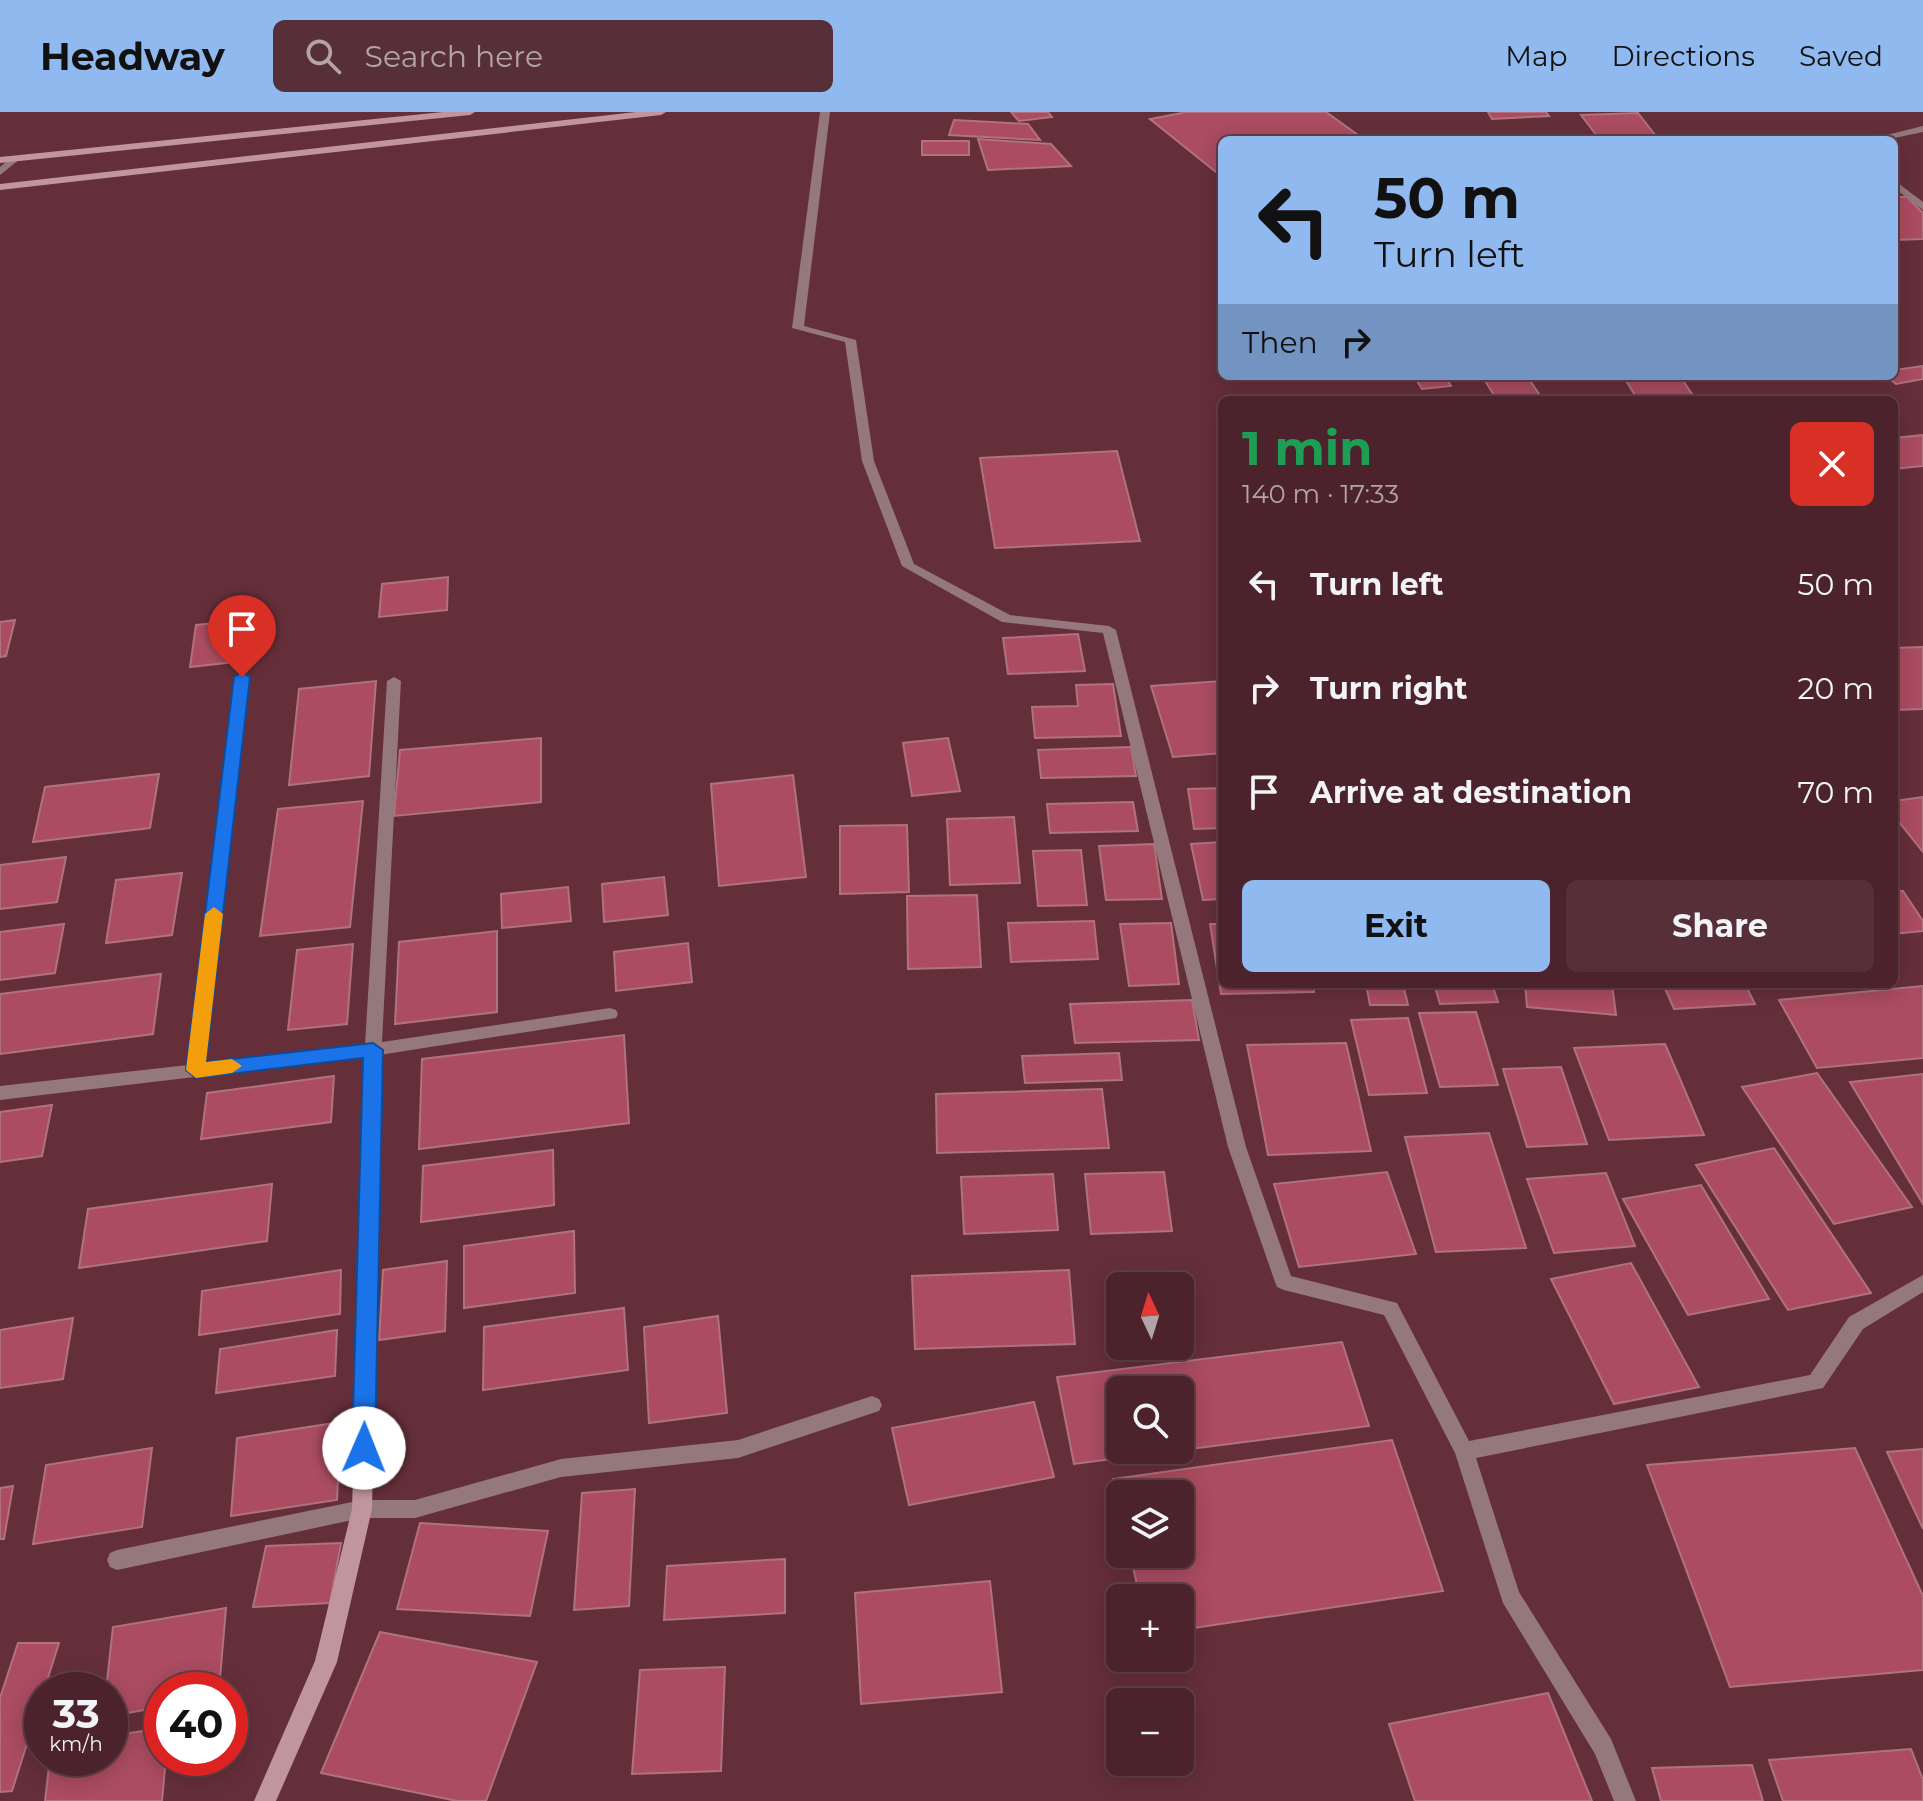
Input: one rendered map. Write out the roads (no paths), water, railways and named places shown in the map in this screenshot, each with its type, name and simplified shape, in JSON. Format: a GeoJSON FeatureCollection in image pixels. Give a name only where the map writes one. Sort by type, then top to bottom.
{"type":"FeatureCollection","features":[{"type":"Feature","properties":{"kind":"main road"},"geometry":{"type":"LineString","coordinates":[[0,160],[470,112]]}},
{"type":"Feature","properties":{"kind":"main road"},"geometry":{"type":"LineString","coordinates":[[0,187],[661,112]]}},
{"type":"Feature","properties":{"kind":"main road"},"geometry":{"type":"LineString","coordinates":[[265,1801],[326,1662],[362,1509],[373,1050]]}},
{"type":"Feature","properties":{"kind":"street"},"geometry":{"type":"LineString","coordinates":[[825,112],[798,328],[850,340],[868,461],[908,566],[1007,619],[1109,630],[1237,1147],[1284,1282],[1390,1309],[1464,1451],[1510,1596],[1603,1747],[1625,1801]]}},
{"type":"Feature","properties":{"kind":"street"},"geometry":{"type":"LineString","coordinates":[[1890,136],[1923,129]]}},
{"type":"Feature","properties":{"kind":"street"},"geometry":{"type":"LineString","coordinates":[[0,172],[15,159]]}},
{"type":"Feature","properties":{"kind":"street"},"geometry":{"type":"LineString","coordinates":[[1898,186],[1923,207]]}},
{"type":"Feature","properties":{"kind":"street"},"geometry":{"type":"LineString","coordinates":[[196,1070],[242,677]]}},
{"type":"Feature","properties":{"kind":"street"},"geometry":{"type":"LineString","coordinates":[[373,1050],[394,681]]}},
{"type":"Feature","properties":{"kind":"street"},"geometry":{"type":"LineString","coordinates":[[0,1093],[373,1050],[610,1014]]}},
{"type":"Feature","properties":{"kind":"street"},"geometry":{"type":"LineString","coordinates":[[1464,1451],[1816,1382],[1856,1323],[1923,1283]]}},
{"type":"Feature","properties":{"kind":"street"},"geometry":{"type":"LineString","coordinates":[[117,1560],[362,1509],[415,1509],[561,1468],[738,1449],[872,1405]]}}]}
